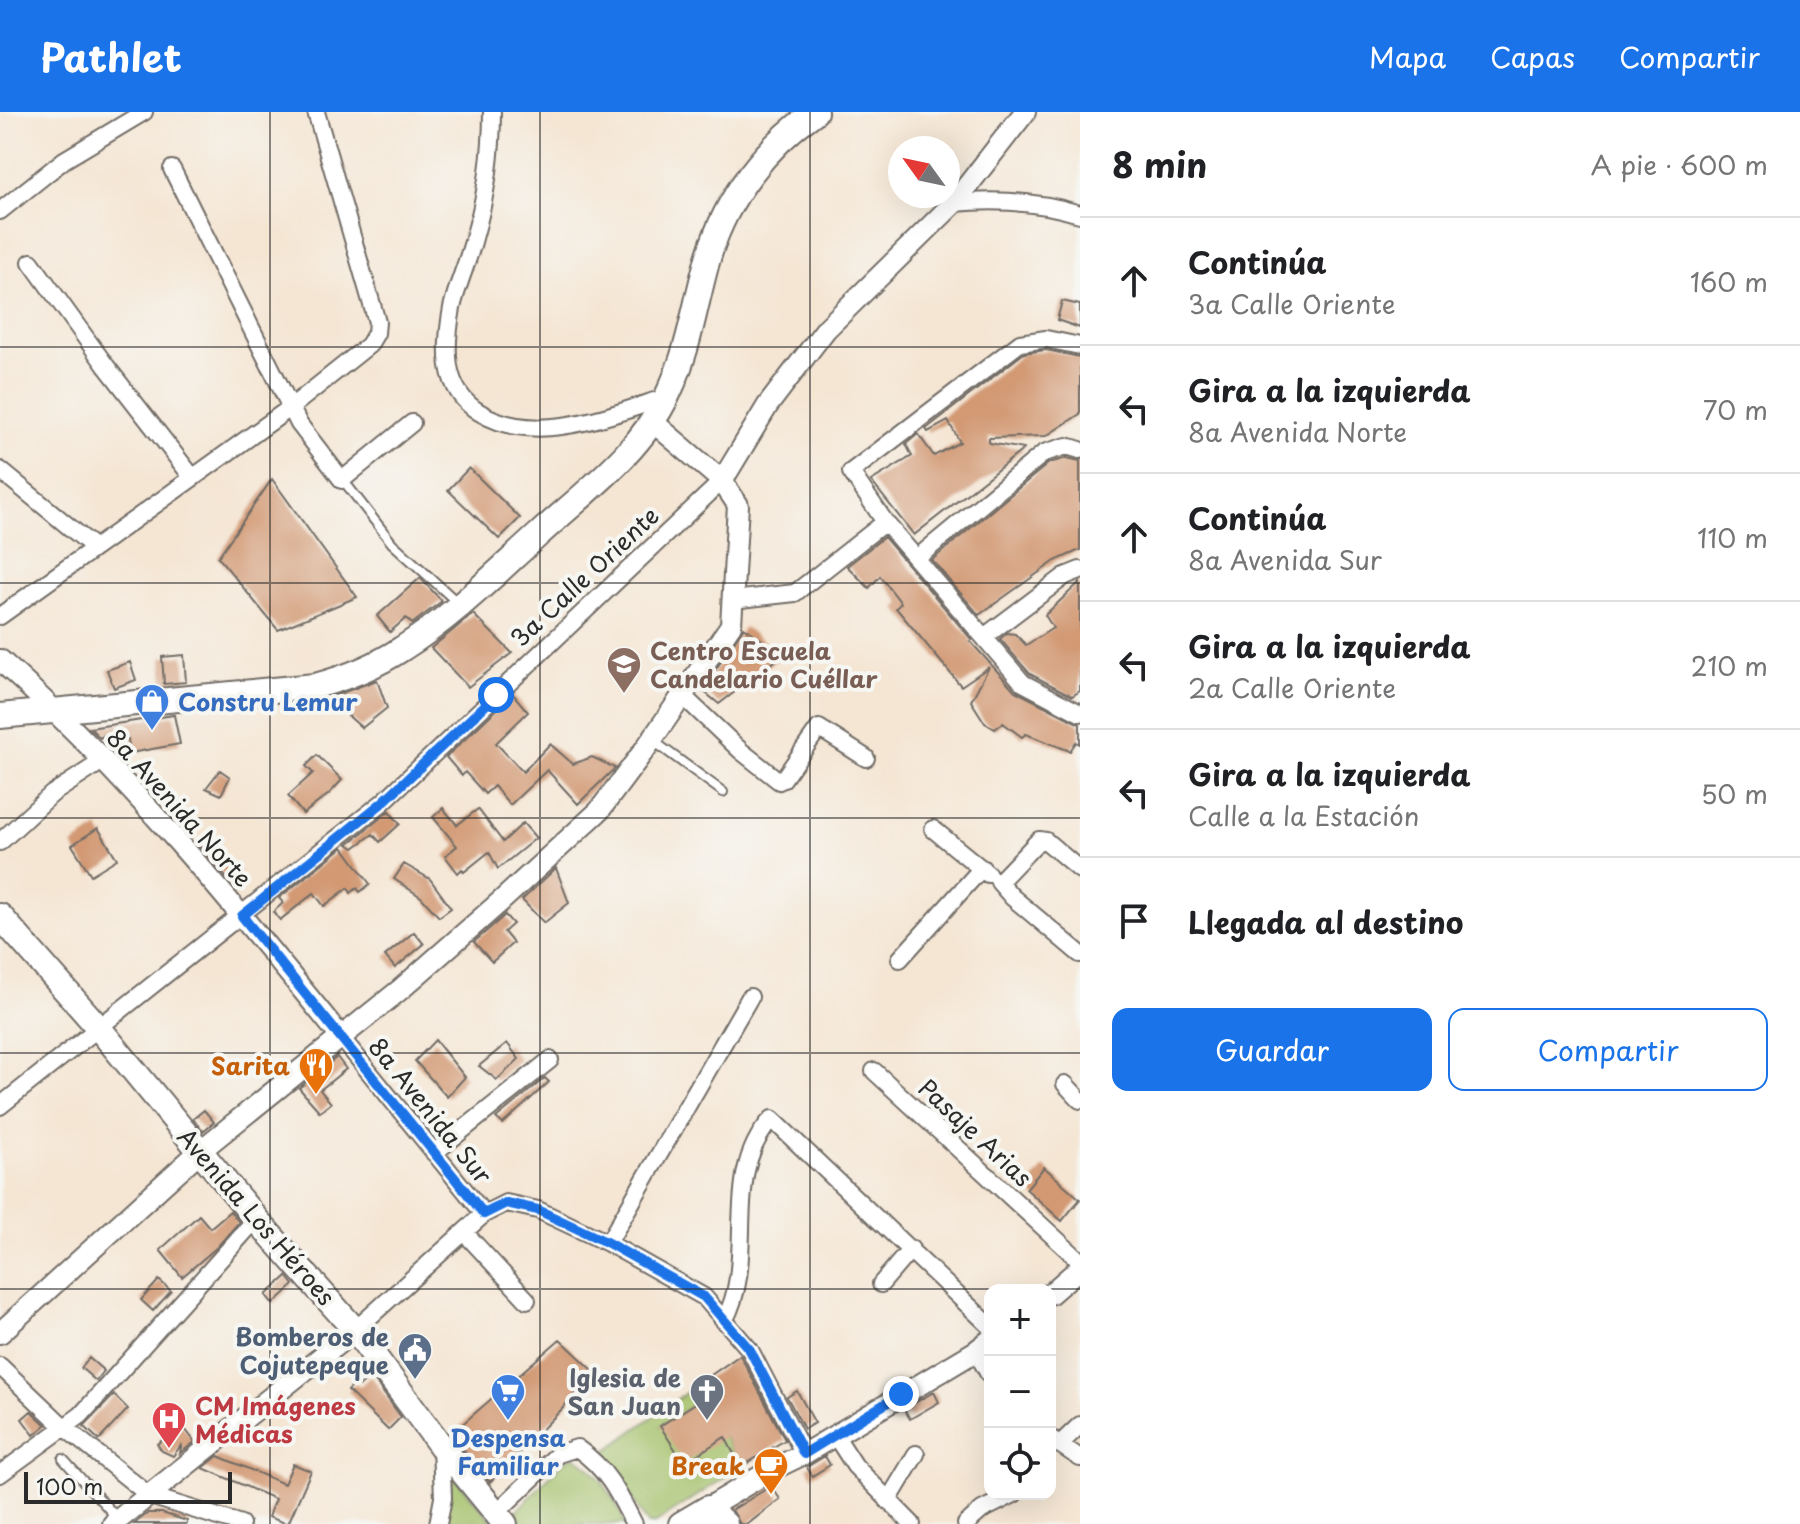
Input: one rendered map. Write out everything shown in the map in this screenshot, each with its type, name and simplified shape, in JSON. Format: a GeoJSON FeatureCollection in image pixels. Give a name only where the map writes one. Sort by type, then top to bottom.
{"type":"FeatureCollection","features":[{"type":"Feature","properties":{"kind":"main road"},"geometry":{"type":"LineString","coordinates":[[0,716],[289,690],[351,675],[402,649],[459,604],[614,466],[653,422],[687,349],[708,258],[724,218],[772,146],[815,112]]}},
{"type":"Feature","properties":{"kind":"main road","name":"Avenida Los Héroes"},"geometry":{"type":"LineString","coordinates":[[0,916],[98,1027],[256,1219],[355,1330],[500,1519]]}},
{"type":"Feature","properties":{"kind":"main road"},"geometry":{"type":"LineString","coordinates":[[681,1524],[716,1516]]}},
{"type":"Feature","properties":{"kind":"street"},"geometry":{"type":"LineString","coordinates":[[0,211],[8,195],[144,112]]}},
{"type":"Feature","properties":{"kind":"street"},"geometry":{"type":"LineString","coordinates":[[0,616],[290,408],[369,345],[376,333],[377,322],[316,112]]}},
{"type":"Feature","properties":{"kind":"street"},"geometry":{"type":"LineString","coordinates":[[492,112],[487,191],[453,305],[447,345],[452,380],[458,396],[488,418],[525,428],[605,417],[667,397]]}},
{"type":"Feature","properties":{"kind":"street","name":"3a Calle Oriente"},"geometry":{"type":"LineString","coordinates":[[960,195],[1025,112]]}},
{"type":"Feature","properties":{"kind":"street"},"geometry":{"type":"LineString","coordinates":[[172,169],[290,408],[342,480],[412,423]]}},
{"type":"Feature","properties":{"kind":"street"},"geometry":{"type":"LineString","coordinates":[[960,202],[997,199],[1059,207],[1080,214]]}},
{"type":"Feature","properties":{"kind":"street","name":"3a Calle Oriente"},"geometry":{"type":"LineString","coordinates":[[0,1106],[383,802],[722,481],[768,405],[826,329],[949,208]]}},
{"type":"Feature","properties":{"kind":"street"},"geometry":{"type":"LineString","coordinates":[[31,262],[193,478]]}},
{"type":"Feature","properties":{"kind":"street"},"geometry":{"type":"LineString","coordinates":[[1080,346],[1046,339],[1020,343],[851,472],[885,522],[1023,683],[1080,713]]}},
{"type":"Feature","properties":{"kind":"street"},"geometry":{"type":"LineString","coordinates":[[0,1333],[200,1151],[401,989],[599,811],[652,739],[731,625],[738,505],[722,481],[653,422]]}},
{"type":"Feature","properties":{"kind":"street"},"geometry":{"type":"LineString","coordinates":[[917,558],[1044,453],[1067,446],[1080,450]]}},
{"type":"Feature","properties":{"kind":"street"},"geometry":{"type":"LineString","coordinates":[[0,470],[95,548]]}},
{"type":"Feature","properties":{"kind":"street"},"geometry":{"type":"LineString","coordinates":[[732,600],[795,593],[885,522]]}},
{"type":"Feature","properties":{"kind":"street"},"geometry":{"type":"LineString","coordinates":[[984,637],[1065,576],[1080,570]]}},
{"type":"Feature","properties":{"kind":"street","name":"8a Avenida Norte"},"geometry":{"type":"LineString","coordinates":[[0,660],[58,712],[104,760],[242,916],[340,1036]]}},
{"type":"Feature","properties":{"kind":"street"},"geometry":{"type":"LineString","coordinates":[[682,695],[741,751],[779,781],[819,728],[866,758]]}},
{"type":"Feature","properties":{"kind":"street"},"geometry":{"type":"LineString","coordinates":[[0,842],[52,794],[104,760]]}},
{"type":"Feature","properties":{"kind":"street"},"geometry":{"type":"LineString","coordinates":[[933,829],[1080,954]]}},
{"type":"Feature","properties":{"kind":"street"},"geometry":{"type":"LineString","coordinates":[[999,882],[1039,840],[1046,841],[1080,870]]}},
{"type":"Feature","properties":{"kind":"street"},"geometry":{"type":"LineString","coordinates":[[900,959],[982,868]]}},
{"type":"Feature","properties":{"kind":"street"},"geometry":{"type":"LineString","coordinates":[[608,1243],[750,997]]}},
{"type":"Feature","properties":{"kind":"street","name":"8a Avenida Sur"},"geometry":{"type":"LineString","coordinates":[[340,1036],[484,1214]]}},
{"type":"Feature","properties":{"kind":"street"},"geometry":{"type":"LineString","coordinates":[[434,1153],[550,1060]]}},
{"type":"Feature","properties":{"kind":"street","name":"Pasaje Arias"},"geometry":{"type":"LineString","coordinates":[[874,1071],[1080,1261]]}},
{"type":"Feature","properties":{"kind":"street"},"geometry":{"type":"LineString","coordinates":[[1065,1084],[1080,1100]]}},
{"type":"Feature","properties":{"kind":"street"},"geometry":{"type":"LineString","coordinates":[[724,1321],[737,1292],[745,1169],[757,1135],[772,1119],[984,1320]]}},
{"type":"Feature","properties":{"kind":"street"},"geometry":{"type":"LineString","coordinates":[[116,1522],[355,1330],[484,1214],[506,1203],[538,1210],[608,1243],[704,1297],[750,1350],[804,1454]]}},
{"type":"Feature","properties":{"kind":"street"},"geometry":{"type":"LineString","coordinates":[[0,1474],[81,1415],[256,1219]]}},
{"type":"Feature","properties":{"kind":"street"},"geometry":{"type":"LineString","coordinates":[[464,1232],[527,1300]]}},
{"type":"Feature","properties":{"kind":"street"},"geometry":{"type":"LineString","coordinates":[[881,1284],[911,1249]]}},
{"type":"Feature","properties":{"kind":"street"},"geometry":{"type":"LineString","coordinates":[[1056,1289],[1080,1268]]}},
{"type":"Feature","properties":{"kind":"street"},"geometry":{"type":"LineString","coordinates":[[716,1516],[771,1470],[804,1454],[983,1346]]}},
{"type":"Feature","properties":{"kind":"street"},"geometry":{"type":"LineString","coordinates":[[0,1366],[64,1427],[150,1496],[241,1524]]}},
{"type":"Feature","properties":{"kind":"street"},"geometry":{"type":"LineString","coordinates":[[1056,1441],[1080,1425]]}},
{"type":"Feature","properties":{"kind":"street"},"geometry":{"type":"LineString","coordinates":[[835,1435],[855,1466],[912,1524]]}},
{"type":"Feature","properties":{"kind":"street"},"geometry":{"type":"LineString","coordinates":[[1056,1443],[1080,1458]]}},
{"type":"Feature","properties":{"kind":"street"},"geometry":{"type":"LineString","coordinates":[[438,1524],[443,1498],[441,1446]]}},
{"type":"Feature","properties":{"kind":"street"},"geometry":{"type":"LineString","coordinates":[[500,1519],[558,1454],[577,1448],[597,1462],[616,1487],[634,1524]]}},
{"type":"Feature","properties":{"kind":"street"},"geometry":{"type":"LineString","coordinates":[[888,1501],[916,1454]]}},
{"type":"Feature","properties":{"kind":"street"},"geometry":{"type":"LineString","coordinates":[[966,1524],[982,1510],[1002,1500]]}},
{"type":"Feature","properties":{"kind":"lane"},"geometry":{"type":"LineString","coordinates":[[342,480],[392,543],[459,604]]}},
{"type":"Feature","properties":{"kind":"lane"},"geometry":{"type":"LineString","coordinates":[[652,739],[723,792]]}},
{"type":"Feature","properties":{"kind":"lane"},"geometry":{"type":"LineString","coordinates":[[63,1459],[116,1522]]}},
{"type":"Feature","properties":{"kind":"green space"},"geometry":{"type":"Polygon","coordinates":[[[691,1389],[700,1400],[661,1426],[725,1437],[741,1467],[654,1524],[648,1524],[603,1453],[691,1389]]]}},
{"type":"Feature","properties":{"kind":"green space"},"geometry":{"type":"Polygon","coordinates":[[[574,1456],[605,1486],[625,1524],[515,1524],[510,1518],[564,1461],[574,1456]]]}},
{"type":"Feature","properties":{"kind":"green space"},"geometry":{"type":"Polygon","coordinates":[[[453,1476],[495,1524],[442,1524],[453,1476]]]}},
{"type":"Feature","properties":{"kind":"building"},"geometry":{"type":"Polygon","coordinates":[[[1062,301],[1080,305],[1080,328],[1057,320],[1062,301]]]}},
{"type":"Feature","properties":{"kind":"building"},"geometry":{"type":"Polygon","coordinates":[[[1046,350],[1080,357],[1080,414],[1046,436],[989,438],[989,443],[1024,449],[914,535],[871,481],[912,456],[906,444],[918,434],[934,456],[960,442],[948,421],[928,432],[926,429],[1024,353],[1046,350]]]}},
{"type":"Feature","properties":{"kind":"building"},"geometry":{"type":"Polygon","coordinates":[[[1067,458],[1080,461],[1080,550],[1055,561],[979,615],[932,560],[1049,463],[1067,458]]]}},
{"type":"Feature","properties":{"kind":"building"},"geometry":{"type":"Polygon","coordinates":[[[469,468],[520,518],[499,539],[448,490],[469,468]]]}},
{"type":"Feature","properties":{"kind":"building"},"geometry":{"type":"Polygon","coordinates":[[[272,479],[357,597],[278,630],[218,557],[272,479]]]}},
{"type":"Feature","properties":{"kind":"building"},"geometry":{"type":"Polygon","coordinates":[[[884,537],[1015,691],[1080,724],[1080,744],[1076,742],[1070,751],[1026,734],[1022,737],[1003,723],[995,729],[985,723],[971,701],[989,667],[961,686],[896,608],[901,603],[880,576],[869,588],[847,566],[884,537]]]}},
{"type":"Feature","properties":{"kind":"building"},"geometry":{"type":"Polygon","coordinates":[[[420,578],[442,601],[412,624],[406,618],[390,632],[377,616],[420,578]]]}},
{"type":"Feature","properties":{"kind":"building"},"geometry":{"type":"Polygon","coordinates":[[[1080,582],[1080,691],[1072,696],[1030,674],[1000,639],[1007,633],[1015,634],[1026,645],[1053,628],[1045,615],[1080,582]]]}},
{"type":"Feature","properties":{"kind":"building"},"geometry":{"type":"Polygon","coordinates":[[[473,614],[512,653],[468,687],[431,648],[473,614]]]}},
{"type":"Feature","properties":{"kind":"building"},"geometry":{"type":"Polygon","coordinates":[[[744,627],[783,655],[719,704],[702,690],[744,627]]]}},
{"type":"Feature","properties":{"kind":"building"},"geometry":{"type":"Polygon","coordinates":[[[184,655],[186,682],[164,684],[162,657],[184,655]]]}},
{"type":"Feature","properties":{"kind":"building"},"geometry":{"type":"Polygon","coordinates":[[[130,662],[136,680],[114,688],[107,670],[130,662]]]}},
{"type":"Feature","properties":{"kind":"building"},"geometry":{"type":"Polygon","coordinates":[[[377,680],[387,708],[362,728],[328,698],[377,680]]]}},
{"type":"Feature","properties":{"kind":"building"},"geometry":{"type":"Polygon","coordinates":[[[513,694],[528,712],[496,743],[523,772],[550,744],[573,764],[592,757],[615,768],[578,804],[547,770],[510,805],[494,786],[485,794],[465,772],[462,776],[446,757],[513,694]]]}},
{"type":"Feature","properties":{"kind":"building","name":"Constru Lemur"},"geometry":{"type":"Polygon","coordinates":[[[174,715],[180,744],[130,753],[128,739],[116,741],[107,733],[100,738],[90,728],[174,715]]]}},
{"type":"Feature","properties":{"kind":"building"},"geometry":{"type":"Polygon","coordinates":[[[317,755],[342,780],[303,814],[288,796],[313,773],[306,766],[317,755]]]}},
{"type":"Feature","properties":{"kind":"building"},"geometry":{"type":"Polygon","coordinates":[[[220,770],[230,777],[221,795],[206,788],[220,770]]]}},
{"type":"Feature","properties":{"kind":"building"},"geometry":{"type":"Polygon","coordinates":[[[443,808],[457,825],[478,809],[503,842],[523,823],[536,838],[498,869],[489,852],[464,872],[462,869],[458,873],[445,856],[457,846],[433,817],[443,808]]]}},
{"type":"Feature","properties":{"kind":"building"},"geometry":{"type":"Polygon","coordinates":[[[389,811],[400,824],[380,842],[373,834],[354,848],[348,844],[389,811]]]}},
{"type":"Feature","properties":{"kind":"building"},"geometry":{"type":"Polygon","coordinates":[[[98,828],[117,859],[91,875],[72,845],[98,828]]]}},
{"type":"Feature","properties":{"kind":"building"},"geometry":{"type":"Polygon","coordinates":[[[210,837],[241,875],[230,882],[199,846],[210,837]]]}},
{"type":"Feature","properties":{"kind":"building"},"geometry":{"type":"Polygon","coordinates":[[[343,847],[370,884],[360,892],[357,888],[351,893],[348,888],[324,906],[314,893],[280,920],[273,912],[283,903],[279,898],[343,847]]]}},
{"type":"Feature","properties":{"kind":"building"},"geometry":{"type":"Polygon","coordinates":[[[404,864],[430,879],[451,908],[439,917],[421,897],[394,879],[404,864]]]}},
{"type":"Feature","properties":{"kind":"building"},"geometry":{"type":"Polygon","coordinates":[[[556,868],[569,903],[544,923],[522,900],[556,868]]]}},
{"type":"Feature","properties":{"kind":"building"},"geometry":{"type":"Polygon","coordinates":[[[505,915],[513,924],[504,932],[513,943],[492,962],[474,942],[505,915]]]}},
{"type":"Feature","properties":{"kind":"building"},"geometry":{"type":"Polygon","coordinates":[[[414,932],[424,944],[395,968],[385,956],[414,932]]]}},
{"type":"Feature","properties":{"kind":"building"},"geometry":{"type":"Polygon","coordinates":[[[435,1040],[465,1077],[447,1097],[415,1061],[435,1040]]]}},
{"type":"Feature","properties":{"kind":"building"},"geometry":{"type":"Polygon","coordinates":[[[507,1043],[519,1059],[497,1080],[479,1066],[507,1043]]]}},
{"type":"Feature","properties":{"kind":"building"},"geometry":{"type":"Polygon","coordinates":[[[337,1057],[346,1069],[320,1090],[331,1103],[320,1112],[299,1088],[337,1057]]]}},
{"type":"Feature","properties":{"kind":"building"},"geometry":{"type":"Polygon","coordinates":[[[545,1078],[549,1082],[503,1124],[496,1118],[545,1078]]]}},
{"type":"Feature","properties":{"kind":"building"},"geometry":{"type":"Polygon","coordinates":[[[204,1110],[214,1122],[203,1131],[193,1119],[204,1110]]]}},
{"type":"Feature","properties":{"kind":"building"},"geometry":{"type":"Polygon","coordinates":[[[1044,1167],[1080,1199],[1062,1221],[1026,1189],[1044,1167]]]}},
{"type":"Feature","properties":{"kind":"building"},"geometry":{"type":"Polygon","coordinates":[[[230,1211],[239,1222],[217,1247],[182,1277],[160,1250],[199,1215],[210,1228],[230,1211]]]}},
{"type":"Feature","properties":{"kind":"building"},"geometry":{"type":"Polygon","coordinates":[[[287,1276],[294,1285],[273,1304],[266,1295],[287,1276]]]}},
{"type":"Feature","properties":{"kind":"building"},"geometry":{"type":"Polygon","coordinates":[[[159,1280],[171,1291],[153,1311],[141,1300],[159,1280]]]}},
{"type":"Feature","properties":{"kind":"building","name":"Despensa Familiar"},"geometry":{"type":"Polygon","coordinates":[[[560,1339],[594,1371],[563,1408],[490,1482],[451,1434],[560,1339]]]}},
{"type":"Feature","properties":{"kind":"building"},"geometry":{"type":"Polygon","coordinates":[[[740,1355],[785,1440],[741,1467],[725,1437],[684,1463],[660,1426],[700,1400],[691,1389],[740,1355]]]}},
{"type":"Feature","properties":{"kind":"building"},"geometry":{"type":"Polygon","coordinates":[[[89,1358],[104,1371],[96,1381],[81,1368],[89,1358]]]}},
{"type":"Feature","properties":{"kind":"building"},"geometry":{"type":"Polygon","coordinates":[[[371,1376],[401,1417],[388,1430],[348,1391],[355,1383],[360,1386],[371,1376]]]}},
{"type":"Feature","properties":{"kind":"building"},"geometry":{"type":"Polygon","coordinates":[[[797,1391],[815,1423],[804,1429],[787,1397],[797,1391]]]}},
{"type":"Feature","properties":{"kind":"building"},"geometry":{"type":"Polygon","coordinates":[[[934,1392],[939,1402],[910,1419],[904,1409],[934,1392]]]}},
{"type":"Feature","properties":{"kind":"building"},"geometry":{"type":"Polygon","coordinates":[[[114,1395],[128,1409],[99,1440],[84,1426],[114,1395]]]}},
{"type":"Feature","properties":{"kind":"building"},"geometry":{"type":"Polygon","coordinates":[[[31,1411],[46,1425],[34,1435],[22,1419],[31,1411]]]}},
{"type":"Feature","properties":{"kind":"building"},"geometry":{"type":"Polygon","coordinates":[[[182,1425],[195,1442],[180,1453],[182,1444],[173,1456],[162,1451],[157,1444],[182,1425]]]}},
{"type":"Feature","properties":{"kind":"building"},"geometry":{"type":"Polygon","coordinates":[[[218,1456],[284,1484],[293,1464],[311,1471],[288,1524],[268,1517],[275,1499],[203,1468],[218,1456]]]}},
{"type":"Feature","properties":{"kind":"building"},"geometry":{"type":"Polygon","coordinates":[[[825,1456],[830,1465],[812,1476],[807,1467],[825,1456]]]}},
{"type":"Feature","properties":{"kind":"building"},"geometry":{"type":"Polygon","coordinates":[[[771,1486],[780,1499],[748,1524],[740,1524],[732,1510],[771,1486]]]}},
{"type":"Feature","properties":{"kind":"building"},"geometry":{"type":"Polygon","coordinates":[[[148,1513],[162,1513],[187,1521],[187,1524],[134,1524],[148,1513]]]}},
{"type":"Feature","properties":{"kind":"place","name":"Centro Escuela Candelario Cuéllar"},"geometry":{"type":"Point","coordinates":[624,695]}},
{"type":"Feature","properties":{"kind":"place","name":"Constru Lemur"},"geometry":{"type":"Point","coordinates":[152,732]}},
{"type":"Feature","properties":{"kind":"place","name":"Sarita"},"geometry":{"type":"Point","coordinates":[316,1096]}},
{"type":"Feature","properties":{"kind":"place","name":"Bomberos de Cojutepeque"},"geometry":{"type":"Point","coordinates":[415,1381]}},
{"type":"Feature","properties":{"kind":"place","name":"Despensa Familiar"},"geometry":{"type":"Point","coordinates":[508,1422]}},
{"type":"Feature","properties":{"kind":"place","name":"Iglesia de San Juan"},"geometry":{"type":"Point","coordinates":[707,1422]}},
{"type":"Feature","properties":{"kind":"place","name":"CM Imágenes Médicas"},"geometry":{"type":"Point","coordinates":[169,1450]}},
{"type":"Feature","properties":{"kind":"place","name":"Break"},"geometry":{"type":"Point","coordinates":[771,1496]}},
{"type":"Feature","properties":{"kind":"route"},"geometry":{"type":"LineString","coordinates":[[496,695],[383,802],[242,916],[484,1214],[506,1203],[538,1210],[608,1243],[704,1297],[750,1350],[804,1454],[901,1394]]}}]}
